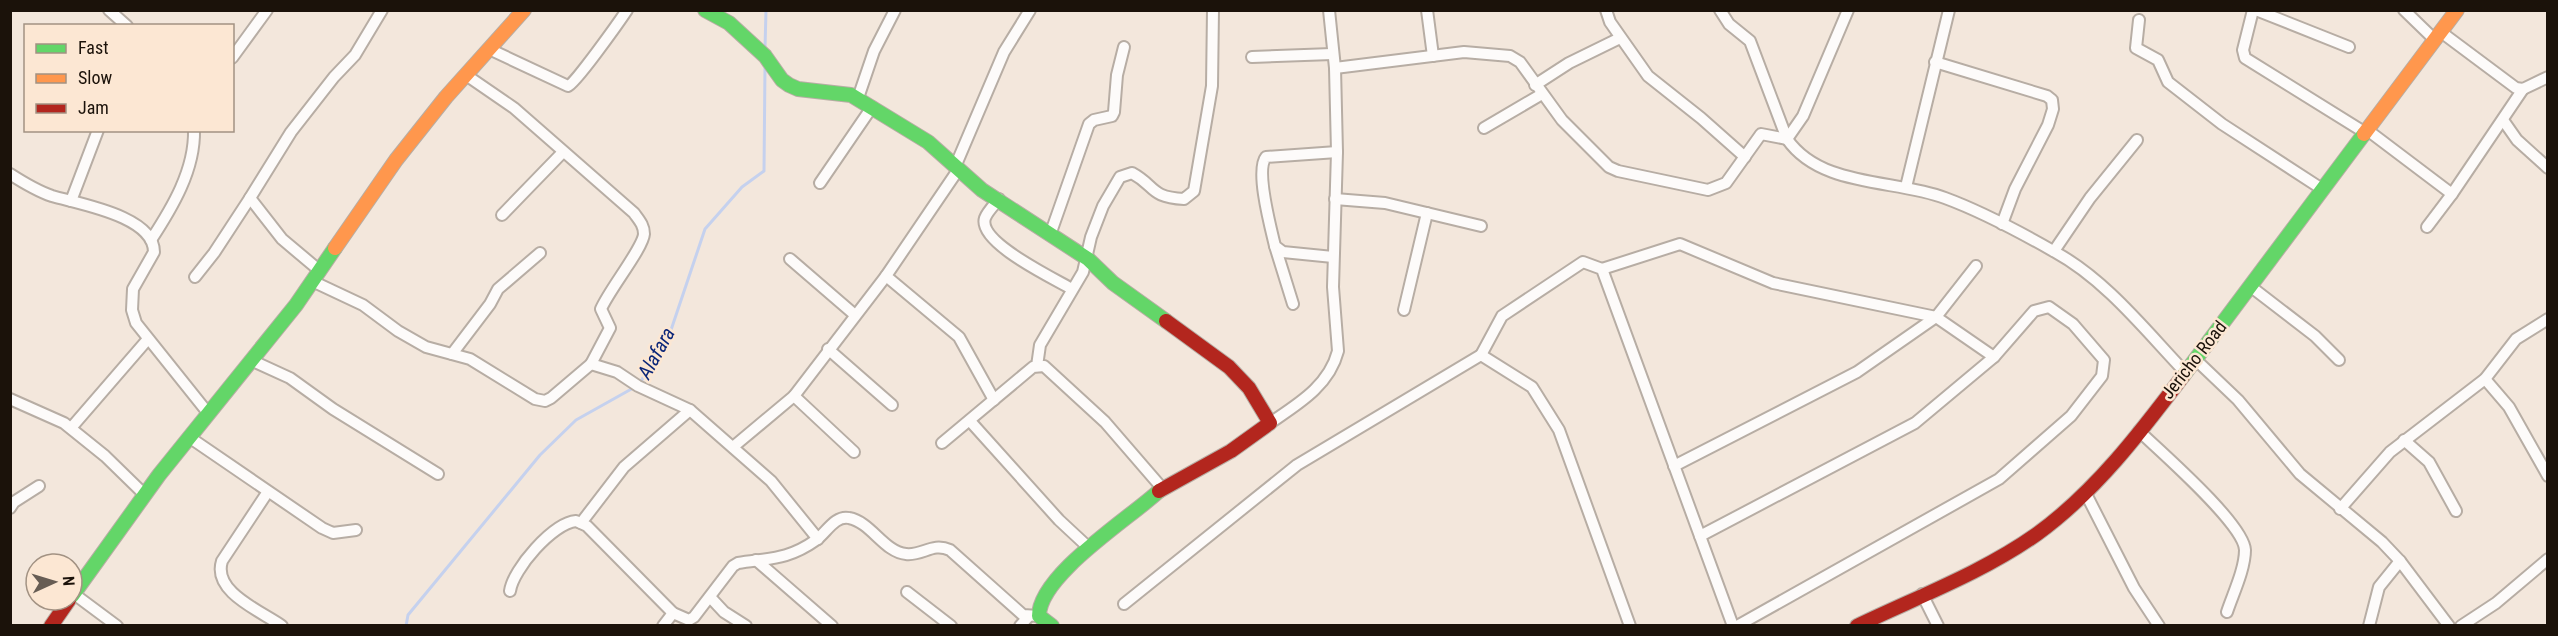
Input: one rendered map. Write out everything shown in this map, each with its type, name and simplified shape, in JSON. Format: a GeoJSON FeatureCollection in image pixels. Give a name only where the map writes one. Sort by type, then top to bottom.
{"type":"FeatureCollection","features":[{"type":"Feature","properties":{"kind":"street"},"geometry":{"type":"LineString","coordinates":[[109,10],[125,24]]}},
{"type":"Feature","properties":{"kind":"street"},"geometry":{"type":"LineString","coordinates":[[234,55],[267,10]]}},
{"type":"Feature","properties":{"kind":"street"},"geometry":{"type":"LineString","coordinates":[[195,277],[250,198],[291,132],[334,77],[355,55],[382,10]]}},
{"type":"Feature","properties":{"kind":"street"},"geometry":{"type":"LineString","coordinates":[[84,580],[189,437],[253,361],[316,276],[396,160],[466,75],[524,10]]}},
{"type":"Feature","properties":{"kind":"street"},"geometry":{"type":"LineString","coordinates":[[489,49],[568,86],[576,81],[601,43],[627,10]]}},
{"type":"Feature","properties":{"kind":"street"},"geometry":{"type":"LineString","coordinates":[[705,10],[729,23],[765,56],[782,80],[789,85],[858,98],[928,142],[956,168],[1050,235],[1088,259],[1130,296],[1229,367],[1249,388],[1270,423]]}},
{"type":"Feature","properties":{"kind":"street"},"geometry":{"type":"LineString","coordinates":[[858,98],[874,51],[895,10]]}},
{"type":"Feature","properties":{"kind":"street"},"geometry":{"type":"LineString","coordinates":[[733,447],[794,396],[886,276],[956,168],[1004,52],[1030,10]]}},
{"type":"Feature","properties":{"kind":"street"},"geometry":{"type":"LineString","coordinates":[[1037,366],[1040,345],[1088,259],[1091,237],[1103,206],[1116,182],[1124,174],[1136,175],[1152,190],[1170,198],[1184,199],[1194,191],[1212,86],[1213,15],[1205,10]]}},
{"type":"Feature","properties":{"kind":"street"},"geometry":{"type":"LineString","coordinates":[[1020,626],[1034,616],[1064,570],[1088,547],[1142,507],[1162,488],[1231,451],[1307,398],[1336,360],[1338,341],[1333,257],[1337,152],[1335,68],[1329,10]]}},
{"type":"Feature","properties":{"kind":"street"},"geometry":{"type":"LineString","coordinates":[[1427,10],[1433,56]]}},
{"type":"Feature","properties":{"kind":"street"},"geometry":{"type":"LineString","coordinates":[[1606,10],[1620,38],[1648,76],[1745,157]]}},
{"type":"Feature","properties":{"kind":"street"},"geometry":{"type":"LineString","coordinates":[[1720,10],[1729,24],[1750,41],[1786,139],[1794,150],[1825,168],[1870,183],[1906,187],[1946,198],[2054,251],[2098,283],[2185,372]]}},
{"type":"Feature","properties":{"kind":"street"},"geometry":{"type":"LineString","coordinates":[[1786,139],[1803,116],[1848,10]]}},
{"type":"Feature","properties":{"kind":"street"},"geometry":{"type":"LineString","coordinates":[[1906,187],[1949,10]]}},
{"type":"Feature","properties":{"kind":"street"},"geometry":{"type":"LineString","coordinates":[[2349,48],[2254,10],[2243,50],[2245,58],[2365,130],[2452,194]]}},
{"type":"Feature","properties":{"kind":"street"},"geometry":{"type":"LineString","coordinates":[[2403,10],[2438,36],[2479,59],[2509,85],[2523,89]]}},
{"type":"Feature","properties":{"kind":"street","name":"Jericho Road"},"geometry":{"type":"LineString","coordinates":[[1857,626],[1998,557],[2037,533],[2085,492],[2139,431],[2185,372],[2457,10]]}},
{"type":"Feature","properties":{"kind":"street"},"geometry":{"type":"LineString","coordinates":[[2139,20],[2136,48],[2158,60],[2168,82],[2222,124],[2322,189]]}},
{"type":"Feature","properties":{"kind":"street"},"geometry":{"type":"LineString","coordinates":[[1484,128],[1538,90],[1569,63],[1620,38]]}},
{"type":"Feature","properties":{"kind":"street"},"geometry":{"type":"LineString","coordinates":[[1050,235],[1089,124],[1094,120],[1112,116],[1114,112],[1117,75],[1124,47]]}},
{"type":"Feature","properties":{"kind":"street"},"geometry":{"type":"LineString","coordinates":[[1335,68],[1464,52],[1510,56],[1520,62],[1538,90],[1562,120],[1609,167],[1618,171],[1708,190],[1726,183],[1761,134],[1786,139]]}},
{"type":"Feature","properties":{"kind":"street"},"geometry":{"type":"LineString","coordinates":[[1252,57],[1332,54]]}},
{"type":"Feature","properties":{"kind":"street"},"geometry":{"type":"LineString","coordinates":[[1935,62],[2047,96],[2052,100],[2054,109],[2049,125],[2015,189],[2002,224]]}},
{"type":"Feature","properties":{"kind":"street"},"geometry":{"type":"LineString","coordinates":[[250,198],[282,239],[316,276],[363,304],[426,347],[470,359],[521,393],[541,401],[551,398],[591,364],[610,328],[601,312],[604,300],[643,239],[644,231],[634,213],[514,108],[466,75]]}},
{"type":"Feature","properties":{"kind":"street"},"geometry":{"type":"LineString","coordinates":[[2427,227],[2523,89],[2547,77]]}},
{"type":"Feature","properties":{"kind":"street"},"geometry":{"type":"LineString","coordinates":[[820,183],[872,107]]}},
{"type":"Feature","properties":{"kind":"street"},"geometry":{"type":"LineString","coordinates":[[2503,120],[2517,140],[2547,168]]}},
{"type":"Feature","properties":{"kind":"street"},"geometry":{"type":"LineString","coordinates":[[71,201],[97,132]]}},
{"type":"Feature","properties":{"kind":"street"},"geometry":{"type":"LineString","coordinates":[[194,132],[192,156],[185,177],[165,218],[151,240],[153,256],[133,289],[131,299],[136,323],[208,413]]}},
{"type":"Feature","properties":{"kind":"street"},"geometry":{"type":"LineString","coordinates":[[2054,251],[2090,198],[2137,140]]}},
{"type":"Feature","properties":{"kind":"street"},"geometry":{"type":"LineString","coordinates":[[502,215],[563,152]]}},
{"type":"Feature","properties":{"kind":"street"},"geometry":{"type":"LineString","coordinates":[[1293,304],[1266,209],[1263,160],[1266,157],[1337,152]]}},
{"type":"Feature","properties":{"kind":"street"},"geometry":{"type":"LineString","coordinates":[[10,174],[33,188],[108,210],[135,225],[151,240]]}},
{"type":"Feature","properties":{"kind":"street"},"geometry":{"type":"LineString","coordinates":[[999,199],[985,218],[985,231],[996,244],[1072,289]]}},
{"type":"Feature","properties":{"kind":"street"},"geometry":{"type":"LineString","coordinates":[[1335,199],[1384,203],[1481,226]]}},
{"type":"Feature","properties":{"kind":"street"},"geometry":{"type":"LineString","coordinates":[[1404,310],[1426,213]]}},
{"type":"Feature","properties":{"kind":"street"},"geometry":{"type":"LineString","coordinates":[[1124,604],[1297,465],[1481,355],[1502,316],[1583,262],[1602,269],[1680,244],[1773,284],[1936,317],[1994,357]]}},
{"type":"Feature","properties":{"kind":"street"},"geometry":{"type":"LineString","coordinates":[[1275,246],[1283,252],[1333,257]]}},
{"type":"Feature","properties":{"kind":"street"},"geometry":{"type":"LineString","coordinates":[[452,354],[498,289],[540,253]]}},
{"type":"Feature","properties":{"kind":"street"},"geometry":{"type":"LineString","coordinates":[[790,259],[855,315]]}},
{"type":"Feature","properties":{"kind":"street"},"geometry":{"type":"LineString","coordinates":[[1674,466],[1857,372],[1936,317],[1976,266]]}},
{"type":"Feature","properties":{"kind":"street"},"geometry":{"type":"LineString","coordinates":[[1602,269],[1700,536],[1735,626],[1999,479],[2071,416],[2102,376],[2104,360],[2073,324],[2049,306],[2034,311],[1994,357],[1915,423],[1700,536]]}},
{"type":"Feature","properties":{"kind":"street"},"geometry":{"type":"LineString","coordinates":[[886,276],[959,337],[994,400]]}},
{"type":"Feature","properties":{"kind":"street"},"geometry":{"type":"LineString","coordinates":[[2250,286],[2315,336],[2339,360]]}},
{"type":"Feature","properties":{"kind":"street"},"geometry":{"type":"LineString","coordinates":[[2340,509],[2404,440],[2485,379],[2516,339],[2547,319]]}},
{"type":"Feature","properties":{"kind":"street"},"geometry":{"type":"LineString","coordinates":[[71,428],[148,339]]}},
{"type":"Feature","properties":{"kind":"street"},"geometry":{"type":"LineString","coordinates":[[828,349],[892,405]]}},
{"type":"Feature","properties":{"kind":"street"},"geometry":{"type":"LineString","coordinates":[[1481,355],[1532,387],[1559,430],[1630,626]]}},
{"type":"Feature","properties":{"kind":"street"},"geometry":{"type":"LineString","coordinates":[[2195,359],[2238,400],[2300,474],[2382,542],[2400,561],[2449,626]]}},
{"type":"Feature","properties":{"kind":"street"},"geometry":{"type":"LineString","coordinates":[[253,361],[290,378],[333,410],[438,474]]}},
{"type":"Feature","properties":{"kind":"street"},"geometry":{"type":"LineString","coordinates":[[591,364],[617,372],[638,386],[690,410],[771,481],[818,539]]}},
{"type":"Feature","properties":{"kind":"street"},"geometry":{"type":"LineString","coordinates":[[942,443],[1037,366],[1044,366],[1105,422],[1162,488]]}},
{"type":"Feature","properties":{"kind":"street"},"geometry":{"type":"LineString","coordinates":[[2485,379],[2509,406],[2547,476]]}},
{"type":"Feature","properties":{"kind":"street"},"geometry":{"type":"LineString","coordinates":[[794,396],[854,452]]}},
{"type":"Feature","properties":{"kind":"street"},"geometry":{"type":"LineString","coordinates":[[10,399],[47,414],[71,428],[145,495]]}},
{"type":"Feature","properties":{"kind":"street"},"geometry":{"type":"LineString","coordinates":[[581,523],[624,467],[690,410]]}},
{"type":"Feature","properties":{"kind":"street"},"geometry":{"type":"LineString","coordinates":[[970,421],[1059,520],[1088,547]]}},
{"type":"Feature","properties":{"kind":"street"},"geometry":{"type":"LineString","coordinates":[[2139,431],[2196,484],[2242,539],[2245,554],[2227,612]]}},
{"type":"Feature","properties":{"kind":"street"},"geometry":{"type":"LineString","coordinates":[[189,437],[267,493],[329,532],[356,530]]}},
{"type":"Feature","properties":{"kind":"street"},"geometry":{"type":"LineString","coordinates":[[2404,440],[2429,462],[2456,511]]}},
{"type":"Feature","properties":{"kind":"street"},"geometry":{"type":"LineString","coordinates":[[10,508],[14,502],[39,486]]}},
{"type":"Feature","properties":{"kind":"street"},"geometry":{"type":"LineString","coordinates":[[2085,492],[2134,588],[2159,626]]}},
{"type":"Feature","properties":{"kind":"street"},"geometry":{"type":"LineString","coordinates":[[267,493],[222,561],[219,571],[222,582],[230,590],[282,626]]}},
{"type":"Feature","properties":{"kind":"street"},"geometry":{"type":"LineString","coordinates":[[510,591],[514,574],[521,564],[560,527],[570,522],[581,523],[655,592],[673,613],[689,620],[733,567],[756,560],[779,559],[818,539],[838,519],[844,517],[856,520],[898,552],[907,554],[936,546],[943,547],[1034,616],[1052,626]]}},
{"type":"Feature","properties":{"kind":"street"},"geometry":{"type":"LineString","coordinates":[[2461,626],[2496,603],[2547,559]]}},
{"type":"Feature","properties":{"kind":"street"},"geometry":{"type":"LineString","coordinates":[[756,560],[832,626]]}},
{"type":"Feature","properties":{"kind":"street"},"geometry":{"type":"LineString","coordinates":[[2369,626],[2379,587],[2400,561]]}},
{"type":"Feature","properties":{"kind":"street"},"geometry":{"type":"LineString","coordinates":[[907,592],[951,626]]}},
{"type":"Feature","properties":{"kind":"street"},"geometry":{"type":"LineString","coordinates":[[1922,594],[1938,626]]}},
{"type":"Feature","properties":{"kind":"street"},"geometry":{"type":"LineString","coordinates":[[710,597],[724,612],[746,626]]}},
{"type":"Feature","properties":{"kind":"street"},"geometry":{"type":"LineString","coordinates":[[84,605],[117,626]]}},
{"type":"Feature","properties":{"kind":"street"},"geometry":{"type":"LineString","coordinates":[[51,626],[61,612]]}},
{"type":"Feature","properties":{"kind":"street"},"geometry":{"type":"LineString","coordinates":[[663,626],[673,613]]}},
{"type":"Feature","properties":{"kind":"waterway","name":"Alafara"},"geometry":{"type":"LineString","coordinates":[[765,48],[766,10]]}},
{"type":"Feature","properties":{"kind":"waterway","name":"Alafara"},"geometry":{"type":"LineString","coordinates":[[640,383],[671,330],[705,229],[742,187],[764,171],[765,66]]}},
{"type":"Feature","properties":{"kind":"waterway","name":"Alafara"},"geometry":{"type":"LineString","coordinates":[[406,626],[408,615],[540,455],[576,420],[635,387]]}},
{"type":"Feature","properties":{"kind":"traffic: fast"},"geometry":{"type":"LineString","coordinates":[[705,10],[729,23],[765,56],[782,80],[789,85],[798,89],[851,95],[928,142],[982,190],[1088,259],[1113,283],[1166,321]]}},
{"type":"Feature","properties":{"kind":"traffic: fast"},"geometry":{"type":"LineString","coordinates":[[2183,376],[2364,134]]}},
{"type":"Feature","properties":{"kind":"traffic: fast"},"geometry":{"type":"LineString","coordinates":[[84,579],[159,475],[296,305],[335,248]]}},
{"type":"Feature","properties":{"kind":"traffic: fast"},"geometry":{"type":"LineString","coordinates":[[1052,626],[1039,616],[1043,600],[1054,583],[1088,548],[1159,491]]}},
{"type":"Feature","properties":{"kind":"traffic: slow"},"geometry":{"type":"LineString","coordinates":[[335,248],[396,160],[446,97],[524,10]]}},
{"type":"Feature","properties":{"kind":"traffic: slow"},"geometry":{"type":"LineString","coordinates":[[2364,134],[2457,10]]}},
{"type":"Feature","properties":{"kind":"traffic: jam"},"geometry":{"type":"LineString","coordinates":[[1159,491],[1231,451],[1270,423],[1249,388],[1229,367],[1166,321]]}},
{"type":"Feature","properties":{"kind":"traffic: jam"},"geometry":{"type":"LineString","coordinates":[[1857,626],[1972,573],[2037,534],[2078,500],[2116,461],[2183,376]]}},
{"type":"Feature","properties":{"kind":"traffic: jam"},"geometry":{"type":"LineString","coordinates":[[51,626],[61,612]]}}]}
